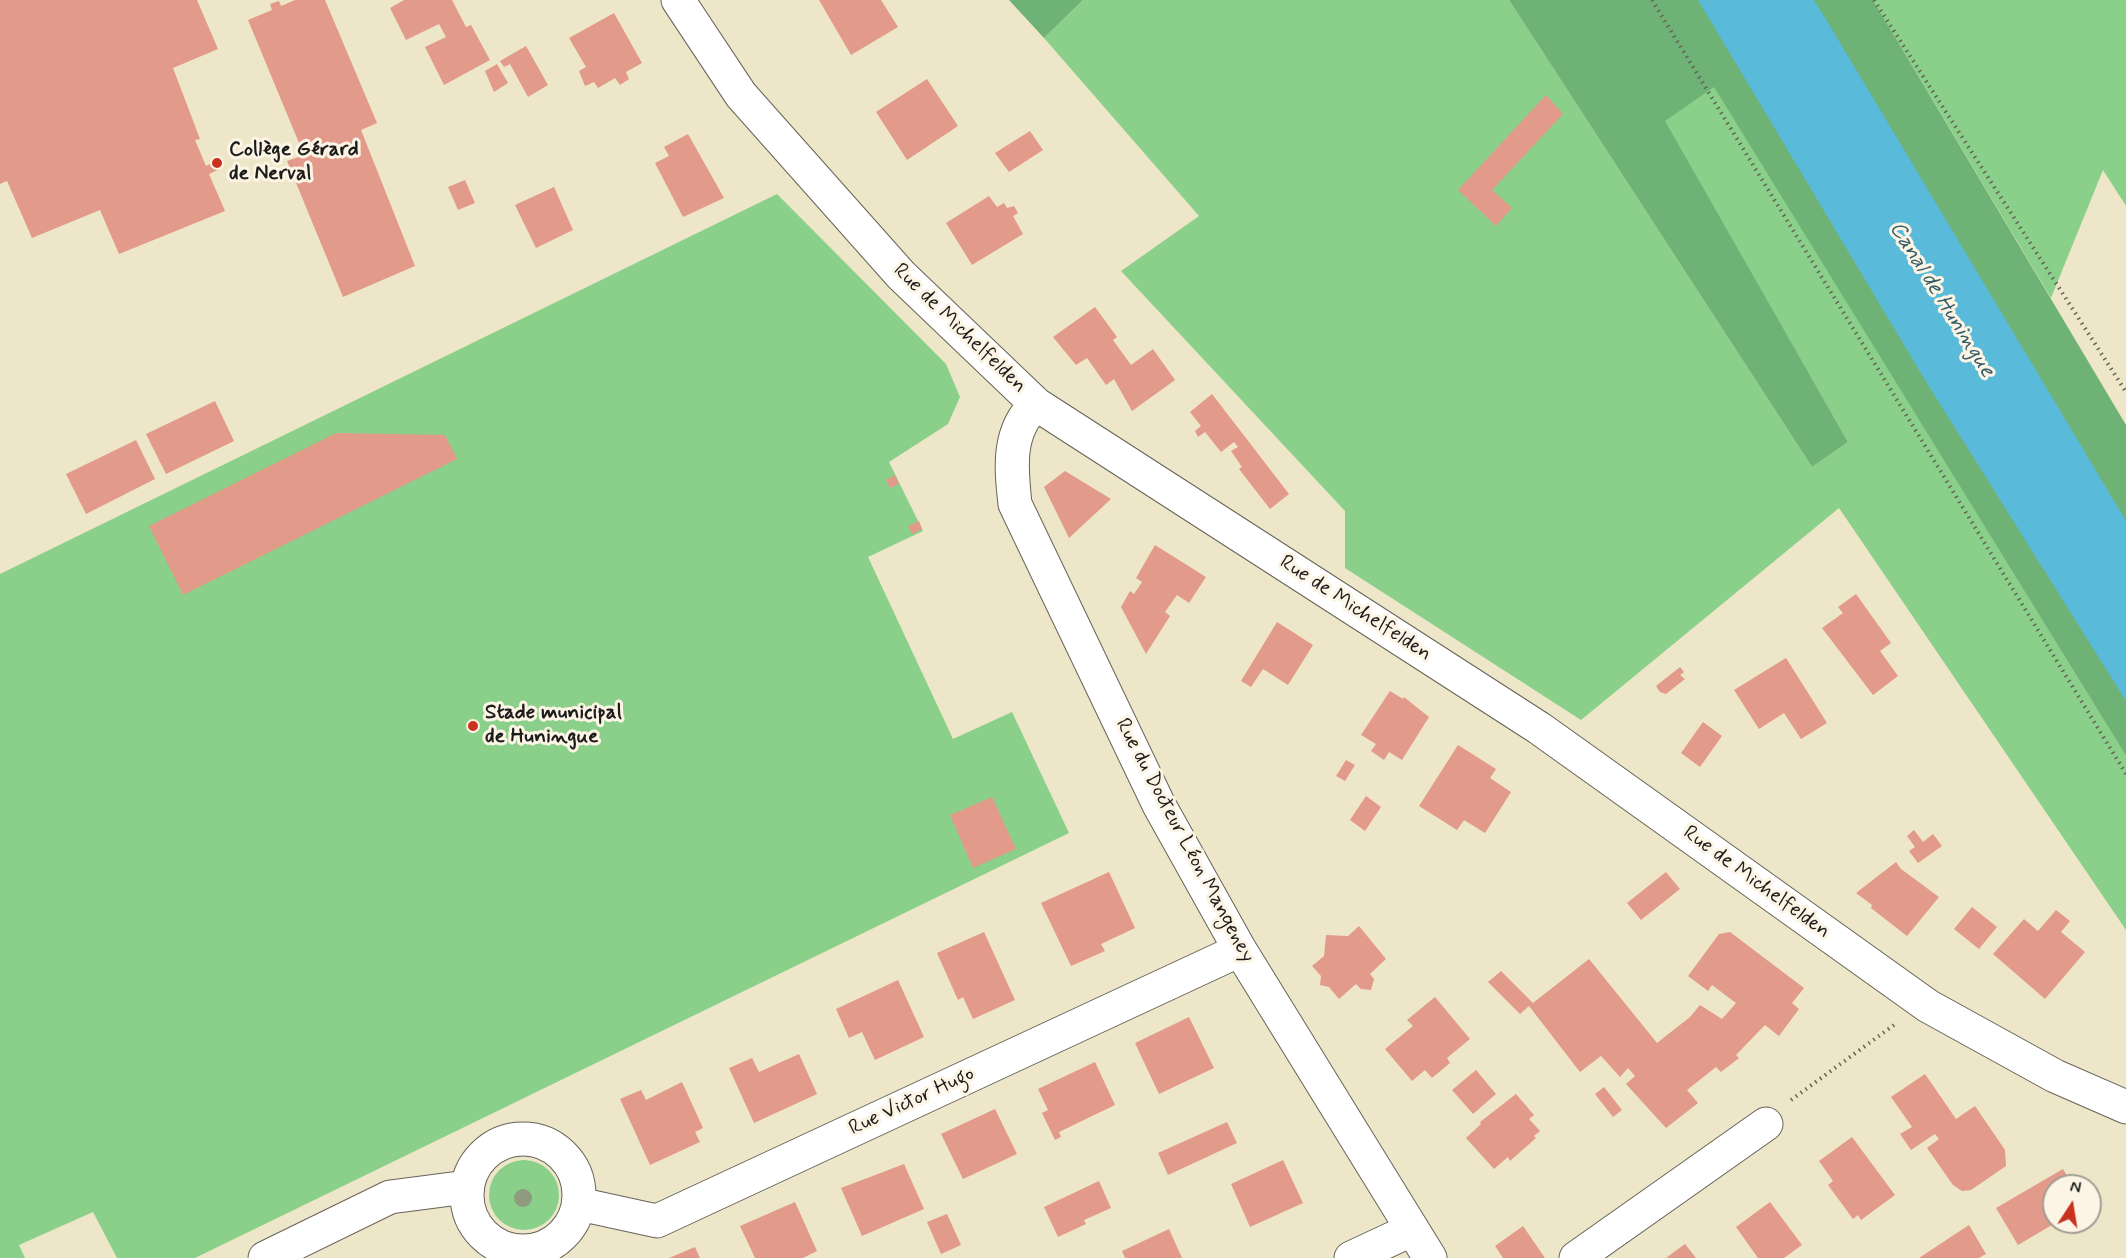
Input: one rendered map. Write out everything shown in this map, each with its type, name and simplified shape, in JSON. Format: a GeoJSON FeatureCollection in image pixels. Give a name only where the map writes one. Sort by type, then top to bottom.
{"type":"FeatureCollection","features":[{"type":"Feature","properties":{"kind":"street","name":"Rue de Michelfelden"},"geometry":{"type":"LineString","coordinates":[[678,0],[741,95],[901,275],[1036,404],[1539,728],[1922,1001],[2055,1076],[2126,1107]]}},
{"type":"Feature","properties":{"kind":"street","name":"Rue du Docteur Léon Mangeney"},"geometry":{"type":"LineString","coordinates":[[1036,404],[1025,414],[1010,460],[1015,504],[1159,805],[1240,950],[1430,1258]]}},
{"type":"Feature","properties":{"kind":"street","name":"Rue Victor Hugo"},"geometry":{"type":"LineString","coordinates":[[579,1204],[657,1221],[1240,950]]}},
{"type":"Feature","properties":{"kind":"street"},"geometry":{"type":"LineString","coordinates":[[1576,1258],[1766,1124]]}},
{"type":"Feature","properties":{"kind":"street"},"geometry":{"type":"LineString","coordinates":[[532,1139],[554,1147],[568,1160],[578,1177],[581,1196],[577,1215],[568,1231],[553,1244],[536,1251],[516,1251],[497,1246],[482,1234],[471,1218],[467,1188],[474,1166],[489,1150],[510,1140],[532,1139]]}},
{"type":"Feature","properties":{"kind":"street"},"geometry":{"type":"LineString","coordinates":[[264,1258],[390,1197],[467,1188]]}},
{"type":"Feature","properties":{"kind":"street"},"geometry":{"type":"LineString","coordinates":[[1351,1258],[1411,1230]]}},
{"type":"Feature","properties":{"kind":"path"},"geometry":{"type":"LineString","coordinates":[[1652,0],[2126,774]]}},
{"type":"Feature","properties":{"kind":"path"},"geometry":{"type":"LineString","coordinates":[[1874,0],[2126,392]]}},
{"type":"Feature","properties":{"kind":"path"},"geometry":{"type":"LineString","coordinates":[[1766,1124],[1777,1110],[1896,1023],[1922,1001]]}},
{"type":"Feature","properties":{"kind":"green space"},"geometry":{"type":"Polygon","coordinates":[[[1009,0],[1083,0],[1044,38],[1009,0]]]}},
{"type":"Feature","properties":{"kind":"green space"},"geometry":{"type":"Polygon","coordinates":[[[1083,0],[1509,0],[1812,467],[1848,442],[1664,121],[1714,86],[2126,756],[2126,930],[1839,508],[1581,720],[1345,568],[1345,511],[1121,271],[1199,216],[1044,38],[1083,0]]]}},
{"type":"Feature","properties":{"kind":"green space"},"geometry":{"type":"Polygon","coordinates":[[[1509,0],[1873,0],[2126,425],[2126,756],[1714,87],[1665,121],[1848,442],[1812,467],[1509,0]]]}},
{"type":"Feature","properties":{"kind":"green space"},"geometry":{"type":"Polygon","coordinates":[[[1873,0],[2126,0],[2126,206],[2103,170],[2051,298],[1873,0]]]}},
{"type":"Feature","properties":{"kind":"green space","name":"Stade municipal de Huningue"},"geometry":{"type":"Polygon","coordinates":[[[777,194],[946,364],[960,397],[948,424],[889,462],[923,531],[868,557],[953,739],[1012,712],[1069,833],[195,1258],[117,1258],[93,1212],[19,1245],[25,1258],[0,1258],[0,574],[777,194]]]}},
{"type":"Feature","properties":{"kind":"green space"},"geometry":{"type":"Polygon","coordinates":[[[524,1160],[537,1163],[549,1170],[556,1182],[559,1195],[556,1208],[549,1220],[537,1227],[524,1230],[511,1227],[499,1220],[492,1208],[489,1195],[492,1182],[499,1170],[511,1163],[524,1160]]]}},
{"type":"Feature","properties":{"kind":"water","name":"Canal de Huningue"},"geometry":{"type":"Polygon","coordinates":[[[1698,0],[1814,0],[1830,26],[2126,521],[2126,701],[1925,380],[1698,0]]]}},
{"type":"Feature","properties":{"kind":"building"},"geometry":{"type":"Polygon","coordinates":[[[0,0],[197,0],[218,49],[173,68],[200,139],[195,140],[206,166],[216,161],[220,169],[209,174],[225,211],[119,254],[100,210],[32,238],[7,181],[0,184],[0,0]]]}},
{"type":"Feature","properties":{"kind":"building"},"geometry":{"type":"Polygon","coordinates":[[[295,0],[325,0],[377,123],[361,130],[415,266],[343,297],[287,161],[304,155],[248,20],[272,10],[270,4],[279,1],[281,6],[295,0]]]}},
{"type":"Feature","properties":{"kind":"building"},"geometry":{"type":"Polygon","coordinates":[[[404,0],[452,0],[466,27],[471,25],[490,60],[444,85],[425,47],[446,37],[439,24],[406,40],[390,8],[404,0]]]}},
{"type":"Feature","properties":{"kind":"building"},"geometry":{"type":"Polygon","coordinates":[[[819,0],[881,0],[898,27],[851,55],[819,0]]]}},
{"type":"Feature","properties":{"kind":"building"},"geometry":{"type":"Polygon","coordinates":[[[614,13],[642,63],[626,72],[629,79],[620,85],[615,78],[598,88],[594,82],[585,86],[579,71],[586,67],[569,38],[614,13]]]}},
{"type":"Feature","properties":{"kind":"building"},"geometry":{"type":"Polygon","coordinates":[[[526,46],[548,85],[528,97],[510,64],[504,67],[500,61],[526,46]]]}},
{"type":"Feature","properties":{"kind":"building"},"geometry":{"type":"Polygon","coordinates":[[[497,64],[508,83],[494,92],[485,71],[497,64]]]}},
{"type":"Feature","properties":{"kind":"building"},"geometry":{"type":"Polygon","coordinates":[[[927,79],[958,126],[907,160],[876,112],[927,79]]]}},
{"type":"Feature","properties":{"kind":"building"},"geometry":{"type":"Polygon","coordinates":[[[1546,95],[1563,114],[1492,190],[1512,208],[1496,226],[1458,190],[1546,95]]]}},
{"type":"Feature","properties":{"kind":"building"},"geometry":{"type":"Polygon","coordinates":[[[1030,131],[1043,150],[1009,172],[995,153],[1030,131]]]}},
{"type":"Feature","properties":{"kind":"building"},"geometry":{"type":"Polygon","coordinates":[[[688,134],[724,198],[683,217],[655,163],[669,156],[664,147],[688,134]]]}},
{"type":"Feature","properties":{"kind":"building"},"geometry":{"type":"Polygon","coordinates":[[[465,180],[475,203],[458,210],[448,187],[465,180]]]}},
{"type":"Feature","properties":{"kind":"building"},"geometry":{"type":"Polygon","coordinates":[[[554,187],[573,230],[536,248],[515,205],[554,187]]]}},
{"type":"Feature","properties":{"kind":"building"},"geometry":{"type":"Polygon","coordinates":[[[989,196],[997,207],[1004,203],[1007,208],[1014,206],[1018,213],[1013,216],[1023,234],[972,265],[946,223],[989,196]]]}},
{"type":"Feature","properties":{"kind":"building"},"geometry":{"type":"Polygon","coordinates":[[[1095,307],[1117,337],[1113,340],[1131,365],[1153,349],[1175,380],[1132,411],[1114,379],[1106,385],[1087,358],[1076,365],[1053,337],[1095,307]]]}},
{"type":"Feature","properties":{"kind":"building"},"geometry":{"type":"Polygon","coordinates":[[[1212,394],[1289,494],[1270,509],[1239,469],[1242,467],[1231,451],[1238,447],[1234,442],[1221,452],[1205,432],[1198,437],[1195,431],[1201,426],[1190,412],[1212,394]]]}},
{"type":"Feature","properties":{"kind":"building"},"geometry":{"type":"Polygon","coordinates":[[[215,401],[234,441],[166,474],[146,434],[215,401]]]}},
{"type":"Feature","properties":{"kind":"building"},"geometry":{"type":"Polygon","coordinates":[[[336,433],[445,435],[457,459],[183,595],[149,526],[336,433]]]}},
{"type":"Feature","properties":{"kind":"building"},"geometry":{"type":"Polygon","coordinates":[[[136,440],[155,479],[86,514],[66,474],[136,440]]]}},
{"type":"Feature","properties":{"kind":"building"},"geometry":{"type":"Polygon","coordinates":[[[1065,471],[1111,499],[1069,538],[1044,487],[1065,471]]]}},
{"type":"Feature","properties":{"kind":"building"},"geometry":{"type":"Polygon","coordinates":[[[895,475],[899,484],[890,488],[886,480],[895,475]]]}},
{"type":"Feature","properties":{"kind":"building"},"geometry":{"type":"Polygon","coordinates":[[[919,521],[922,529],[912,534],[908,526],[919,521]]]}},
{"type":"Feature","properties":{"kind":"building"},"geometry":{"type":"Polygon","coordinates":[[[1155,545],[1206,577],[1189,603],[1177,595],[1165,612],[1170,616],[1146,654],[1121,607],[1130,591],[1134,594],[1142,582],[1136,578],[1155,545]]]}},
{"type":"Feature","properties":{"kind":"building"},"geometry":{"type":"Polygon","coordinates":[[[1856,594],[1891,643],[1880,651],[1898,676],[1873,695],[1822,628],[1843,613],[1838,607],[1856,594]]]}},
{"type":"Feature","properties":{"kind":"building"},"geometry":{"type":"Polygon","coordinates":[[[1277,622],[1313,645],[1288,685],[1263,669],[1251,687],[1241,681],[1277,622]]]}},
{"type":"Feature","properties":{"kind":"building"},"geometry":{"type":"Polygon","coordinates":[[[1786,658],[1827,723],[1801,739],[1784,713],[1759,729],[1734,690],[1786,658]]]}},
{"type":"Feature","properties":{"kind":"building"},"geometry":{"type":"Polygon","coordinates":[[[1680,667],[1684,672],[1680,675],[1685,679],[1666,694],[1660,692],[1656,686],[1680,667]]]}},
{"type":"Feature","properties":{"kind":"building"},"geometry":{"type":"Polygon","coordinates":[[[1390,691],[1403,699],[1404,697],[1429,717],[1402,760],[1389,752],[1384,760],[1371,751],[1376,744],[1361,735],[1390,691]]]}},
{"type":"Feature","properties":{"kind":"building"},"geometry":{"type":"Polygon","coordinates":[[[1703,722],[1722,736],[1700,767],[1681,753],[1703,722]]]}},
{"type":"Feature","properties":{"kind":"building"},"geometry":{"type":"Polygon","coordinates":[[[1458,745],[1496,769],[1490,778],[1511,792],[1485,833],[1464,820],[1457,830],[1419,806],[1458,745]]]}},
{"type":"Feature","properties":{"kind":"building"},"geometry":{"type":"Polygon","coordinates":[[[1346,760],[1355,765],[1345,781],[1336,776],[1346,760]]]}},
{"type":"Feature","properties":{"kind":"building"},"geometry":{"type":"Polygon","coordinates":[[[1366,796],[1381,807],[1365,831],[1350,820],[1366,796]]]}},
{"type":"Feature","properties":{"kind":"building"},"geometry":{"type":"Polygon","coordinates":[[[992,797],[1016,849],[973,868],[950,815],[992,797]]]}},
{"type":"Feature","properties":{"kind":"building"},"geometry":{"type":"Polygon","coordinates":[[[1914,830],[1923,842],[1933,834],[1942,846],[1918,863],[1909,851],[1915,847],[1907,836],[1914,830]]]}},
{"type":"Feature","properties":{"kind":"building"},"geometry":{"type":"Polygon","coordinates":[[[1896,862],[1901,869],[1939,897],[1907,936],[1856,893],[1896,862]]]}},
{"type":"Feature","properties":{"kind":"building"},"geometry":{"type":"Polygon","coordinates":[[[1109,872],[1135,928],[1101,944],[1105,951],[1071,966],[1041,903],[1109,872]]]}},
{"type":"Feature","properties":{"kind":"building"},"geometry":{"type":"Polygon","coordinates":[[[1666,872],[1680,889],[1641,920],[1627,903],[1666,872]]]}},
{"type":"Feature","properties":{"kind":"building"},"geometry":{"type":"Polygon","coordinates":[[[1972,907],[1997,927],[1979,949],[1954,929],[1972,907]]]}},
{"type":"Feature","properties":{"kind":"building"},"geometry":{"type":"Polygon","coordinates":[[[2056,910],[2070,921],[2061,932],[2085,952],[2045,999],[1993,954],[2024,919],[2038,931],[2056,910]]]}},
{"type":"Feature","properties":{"kind":"building"},"geometry":{"type":"Polygon","coordinates":[[[1359,926],[1386,959],[1370,974],[1374,979],[1371,990],[1361,989],[1356,984],[1339,999],[1329,987],[1320,985],[1321,976],[1312,966],[1324,956],[1326,935],[1348,936],[1359,926]]]}},
{"type":"Feature","properties":{"kind":"building"},"geometry":{"type":"Polygon","coordinates":[[[984,932],[1015,1000],[973,1019],[963,997],[958,1000],[937,953],[984,932]]]}},
{"type":"Feature","properties":{"kind":"building"},"geometry":{"type":"Polygon","coordinates":[[[1730,932],[1804,988],[1792,1003],[1799,1009],[1779,1036],[1765,1025],[1736,1055],[1739,1058],[1721,1072],[1716,1067],[1687,1090],[1698,1103],[1666,1128],[1626,1084],[1635,1076],[1628,1068],[1620,1077],[1601,1056],[1580,1072],[1529,1006],[1520,1014],[1488,982],[1501,971],[1533,1003],[1589,959],[1657,1043],[1690,1017],[1700,1005],[1722,1019],[1736,1003],[1712,985],[1708,991],[1688,976],[1719,934],[1730,932]]]}},
{"type":"Feature","properties":{"kind":"building"},"geometry":{"type":"Polygon","coordinates":[[[898,980],[924,1037],[875,1060],[862,1032],[849,1038],[836,1009],[898,980]]]}},
{"type":"Feature","properties":{"kind":"building"},"geometry":{"type":"Polygon","coordinates":[[[1435,997],[1470,1039],[1447,1058],[1450,1063],[1432,1078],[1425,1070],[1412,1081],[1385,1049],[1413,1026],[1407,1020],[1435,997]]]}},
{"type":"Feature","properties":{"kind":"building"},"geometry":{"type":"Polygon","coordinates":[[[1189,1017],[1214,1068],[1159,1094],[1135,1043],[1189,1017]]]}},
{"type":"Feature","properties":{"kind":"building"},"geometry":{"type":"Polygon","coordinates":[[[799,1054],[817,1094],[754,1123],[729,1068],[752,1058],[759,1072],[799,1054]]]}},
{"type":"Feature","properties":{"kind":"building"},"geometry":{"type":"Polygon","coordinates":[[[1095,1062],[1115,1105],[1059,1132],[1061,1137],[1055,1140],[1042,1113],[1048,1110],[1038,1089],[1095,1062]]]}},
{"type":"Feature","properties":{"kind":"building"},"geometry":{"type":"Polygon","coordinates":[[[1476,1070],[1496,1094],[1473,1114],[1452,1090],[1476,1070]]]}},
{"type":"Feature","properties":{"kind":"building"},"geometry":{"type":"Polygon","coordinates":[[[1925,1074],[1956,1119],[1975,1106],[2005,1150],[2006,1166],[1971,1190],[1962,1191],[1953,1185],[1927,1148],[1939,1139],[1935,1134],[1911,1150],[1900,1134],[1912,1127],[1891,1097],[1925,1074]]]}},
{"type":"Feature","properties":{"kind":"building"},"geometry":{"type":"Polygon","coordinates":[[[682,1082],[703,1128],[695,1132],[700,1142],[650,1165],[620,1099],[641,1090],[646,1100],[682,1082]]]}},
{"type":"Feature","properties":{"kind":"building"},"geometry":{"type":"Polygon","coordinates":[[[1604,1087],[1622,1110],[1613,1117],[1595,1094],[1604,1087]]]}},
{"type":"Feature","properties":{"kind":"building"},"geometry":{"type":"Polygon","coordinates":[[[1516,1094],[1534,1115],[1529,1119],[1540,1131],[1534,1136],[1536,1138],[1510,1161],[1508,1157],[1494,1169],[1466,1138],[1481,1124],[1480,1122],[1516,1094]]]}},
{"type":"Feature","properties":{"kind":"building"},"geometry":{"type":"Polygon","coordinates":[[[995,1109],[1017,1154],[963,1179],[941,1134],[995,1109]]]}},
{"type":"Feature","properties":{"kind":"building"},"geometry":{"type":"Polygon","coordinates":[[[1227,1122],[1237,1143],[1168,1175],[1158,1153],[1227,1122]]]}},
{"type":"Feature","properties":{"kind":"building"},"geometry":{"type":"Polygon","coordinates":[[[1852,1137],[1895,1195],[1861,1220],[1858,1215],[1853,1219],[1828,1185],[1833,1181],[1819,1161],[1852,1137]]]}},
{"type":"Feature","properties":{"kind":"building"},"geometry":{"type":"Polygon","coordinates":[[[1283,1160],[1303,1203],[1250,1227],[1231,1184],[1283,1160]]]}},
{"type":"Feature","properties":{"kind":"building"},"geometry":{"type":"Polygon","coordinates":[[[904,1164],[924,1209],[862,1236],[841,1188],[904,1164]]]}},
{"type":"Feature","properties":{"kind":"building"},"geometry":{"type":"Polygon","coordinates":[[[2063,1169],[2066,1174],[2054,1174],[2063,1169]]]}},
{"type":"Feature","properties":{"kind":"building"},"geometry":{"type":"Polygon","coordinates":[[[1099,1181],[1111,1208],[1084,1220],[1086,1224],[1058,1237],[1044,1207],[1099,1181]]]}},
{"type":"Feature","properties":{"kind":"building"},"geometry":{"type":"Polygon","coordinates":[[[2042,1181],[2042,1231],[2018,1245],[1996,1208],[2042,1181]]]}},
{"type":"Feature","properties":{"kind":"building"},"geometry":{"type":"Polygon","coordinates":[[[795,1202],[817,1251],[803,1258],[755,1258],[740,1226],[795,1202]]]}},
{"type":"Feature","properties":{"kind":"building"},"geometry":{"type":"Polygon","coordinates":[[[1770,1202],[1802,1245],[1784,1258],[1758,1258],[1736,1227],[1770,1202]]]}},
{"type":"Feature","properties":{"kind":"building"},"geometry":{"type":"Polygon","coordinates":[[[947,1214],[961,1245],[941,1254],[927,1222],[947,1214]]]}},
{"type":"Feature","properties":{"kind":"building"},"geometry":{"type":"Polygon","coordinates":[[[1969,1225],[1986,1254],[1979,1258],[1919,1258],[1969,1225]]]}},
{"type":"Feature","properties":{"kind":"building"},"geometry":{"type":"Polygon","coordinates":[[[1523,1226],[1545,1258],[1503,1258],[1495,1246],[1523,1226]]]}},
{"type":"Feature","properties":{"kind":"building"},"geometry":{"type":"Polygon","coordinates":[[[1169,1229],[1182,1258],[1125,1258],[1122,1251],[1169,1229]]]}},
{"type":"Feature","properties":{"kind":"building"},"geometry":{"type":"Polygon","coordinates":[[[1685,1244],[1696,1258],[1666,1258],[1674,1252],[1685,1244]]]}},
{"type":"Feature","properties":{"kind":"building"},"geometry":{"type":"Polygon","coordinates":[[[695,1247],[700,1258],[669,1258],[695,1247]]]}},
{"type":"Feature","properties":{"kind":"place","name":"Collège Gérard de Nerval"},"geometry":{"type":"Point","coordinates":[217,163]}},
{"type":"Feature","properties":{"kind":"place","name":"Stade municipal de Huningue"},"geometry":{"type":"Point","coordinates":[473,726]}}]}
